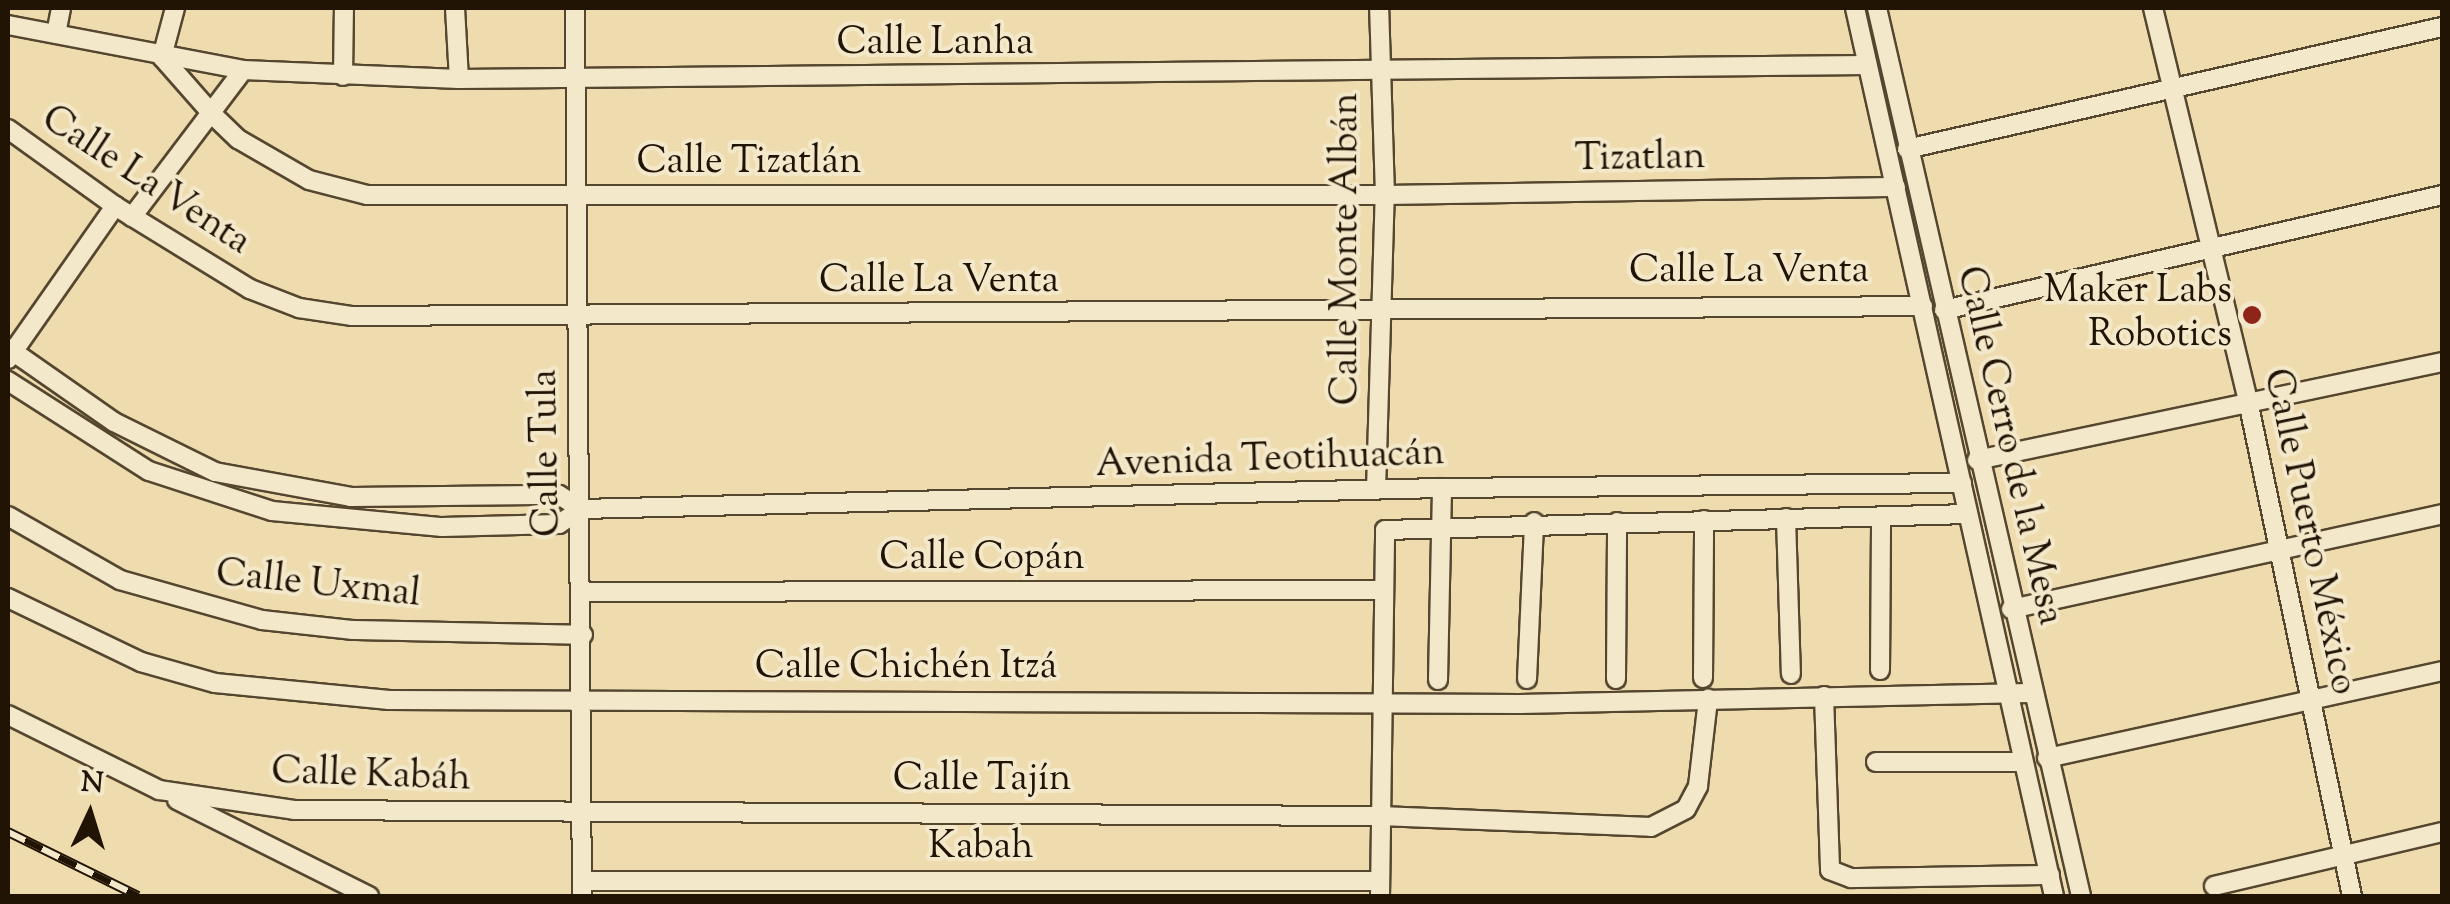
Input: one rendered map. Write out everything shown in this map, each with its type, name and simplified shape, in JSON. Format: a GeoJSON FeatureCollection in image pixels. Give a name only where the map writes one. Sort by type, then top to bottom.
{"type":"FeatureCollection","features":[{"type":"Feature","properties":{"kind":"street"},"geometry":{"type":"LineString","coordinates":[[56,34],[61,8]]}},
{"type":"Feature","properties":{"kind":"street"},"geometry":{"type":"LineString","coordinates":[[162,57],[175,8]]}},
{"type":"Feature","properties":{"kind":"street"},"geometry":{"type":"LineString","coordinates":[[343,76],[344,8]]}},
{"type":"Feature","properties":{"kind":"street"},"geometry":{"type":"LineString","coordinates":[[455,8],[459,79]]}},
{"type":"Feature","properties":{"kind":"street","name":"Calle Tula"},"geometry":{"type":"LineString","coordinates":[[574,8],[584,636],[582,888]]}},
{"type":"Feature","properties":{"kind":"street","name":"Calle Monte Albán"},"geometry":{"type":"LineString","coordinates":[[1376,490],[1385,195],[1378,8]]}},
{"type":"Feature","properties":{"kind":"street","name":"Calle Cerro de la Mesa"},"geometry":{"type":"LineString","coordinates":[[1855,8],[2020,762],[2054,896]]}},
{"type":"Feature","properties":{"kind":"street","name":"Calle Cerro de la Mesa"},"geometry":{"type":"LineString","coordinates":[[1877,8],[2011,610],[2081,896]]}},
{"type":"Feature","properties":{"kind":"street","name":"Calle Puerto México"},"geometry":{"type":"LineString","coordinates":[[2153,8],[2249,406],[2352,896]]}},
{"type":"Feature","properties":{"kind":"street","name":"Calle Lanha"},"geometry":{"type":"LineString","coordinates":[[8,25],[243,70],[459,79],[1382,74],[1866,64]]}},
{"type":"Feature","properties":{"kind":"street"},"geometry":{"type":"LineString","coordinates":[[1907,149],[2442,28]]}},
{"type":"Feature","properties":{"kind":"street","name":"Calle Tizatlán"},"geometry":{"type":"LineString","coordinates":[[162,57],[212,114],[270,159],[340,190],[578,197],[1385,195]]}},
{"type":"Feature","properties":{"kind":"street"},"geometry":{"type":"LineString","coordinates":[[132,216],[243,70]]}},
{"type":"Feature","properties":{"kind":"street","name":"Calle La Venta"},"geometry":{"type":"LineString","coordinates":[[8,129],[115,206],[250,289],[299,308],[352,316],[1112,315],[1383,304],[1923,306]]}},
{"type":"Feature","properties":{"kind":"street","name":"Tizatlan"},"geometry":{"type":"LineString","coordinates":[[1385,195],[1896,187]]}},
{"type":"Feature","properties":{"kind":"street"},"geometry":{"type":"LineString","coordinates":[[1944,310],[2442,195]]}},
{"type":"Feature","properties":{"kind":"street"},"geometry":{"type":"LineString","coordinates":[[8,381],[149,471],[272,512],[442,527],[559,524],[581,510],[559,495],[351,497],[276,486],[160,448],[9,353],[115,206]]}},
{"type":"Feature","properties":{"kind":"street"},"geometry":{"type":"LineString","coordinates":[[1977,460],[2249,406],[2442,362]]}},
{"type":"Feature","properties":{"kind":"street","name":"Avenida Teotihuacán"},"geometry":{"type":"LineString","coordinates":[[581,510],[1442,488],[1962,483]]}},
{"type":"Feature","properties":{"kind":"street"},"geometry":{"type":"LineString","coordinates":[[272,512],[276,486]]}},
{"type":"Feature","properties":{"kind":"street"},"geometry":{"type":"LineString","coordinates":[[1775,486],[1781,518],[1791,674]]}},
{"type":"Feature","properties":{"kind":"street"},"geometry":{"type":"LineString","coordinates":[[1438,680],[1442,488]]}},
{"type":"Feature","properties":{"kind":"street"},"geometry":{"type":"LineString","coordinates":[[1380,889],[1384,530],[1534,522],[1968,514]]}},
{"type":"Feature","properties":{"kind":"street"},"geometry":{"type":"LineString","coordinates":[[2011,610],[2281,554],[2442,514]]}},
{"type":"Feature","properties":{"kind":"street","name":"Calle Uxmal"},"geometry":{"type":"LineString","coordinates":[[8,516],[120,580],[262,620],[353,630],[584,636]]}},
{"type":"Feature","properties":{"kind":"street"},"geometry":{"type":"LineString","coordinates":[[1880,670],[1881,516]]}},
{"type":"Feature","properties":{"kind":"street"},"geometry":{"type":"LineString","coordinates":[[1703,678],[1704,520]]}},
{"type":"Feature","properties":{"kind":"street"},"geometry":{"type":"LineString","coordinates":[[1526,679],[1534,522]]}},
{"type":"Feature","properties":{"kind":"street"},"geometry":{"type":"LineString","coordinates":[[1616,678],[1617,522]]}},
{"type":"Feature","properties":{"kind":"street","name":"Calle Copán"},"geometry":{"type":"LineString","coordinates":[[583,592],[1381,590]]}},
{"type":"Feature","properties":{"kind":"street","name":"Calle Chichén Itzá"},"geometry":{"type":"LineString","coordinates":[[8,598],[72,634],[214,683],[389,700],[583,704],[1380,700],[1520,704],[2030,692]]}},
{"type":"Feature","properties":{"kind":"street"},"geometry":{"type":"LineString","coordinates":[[2047,758],[2442,671]]}},
{"type":"Feature","properties":{"kind":"street"},"geometry":{"type":"LineString","coordinates":[[1824,696],[1830,870],[1852,878],[2050,875]]}},
{"type":"Feature","properties":{"kind":"street","name":"Calle Tajín"},"geometry":{"type":"LineString","coordinates":[[582,813],[1380,816],[1631,826],[1669,821],[1686,809],[1698,786],[1708,699]]}},
{"type":"Feature","properties":{"kind":"street","name":"Calle Kabáh"},"geometry":{"type":"LineString","coordinates":[[8,716],[369,896]]}},
{"type":"Feature","properties":{"kind":"street"},"geometry":{"type":"LineString","coordinates":[[1876,762],[2020,762]]}},
{"type":"Feature","properties":{"kind":"street","name":"Calle Kabáh"},"geometry":{"type":"LineString","coordinates":[[159,790],[294,810],[582,813]]}},
{"type":"Feature","properties":{"kind":"street"},"geometry":{"type":"LineString","coordinates":[[2214,886],[2442,832]]}},
{"type":"Feature","properties":{"kind":"street","name":"Kabah"},"geometry":{"type":"LineString","coordinates":[[582,888],[1380,889]]}},
{"type":"Feature","properties":{"kind":"railway"},"geometry":{"type":"LineString","coordinates":[[8,832],[138,896]]}},
{"type":"Feature","properties":{"kind":"place","name":"Maker Labs Robotics"},"geometry":{"type":"Point","coordinates":[2252,315]}}]}
